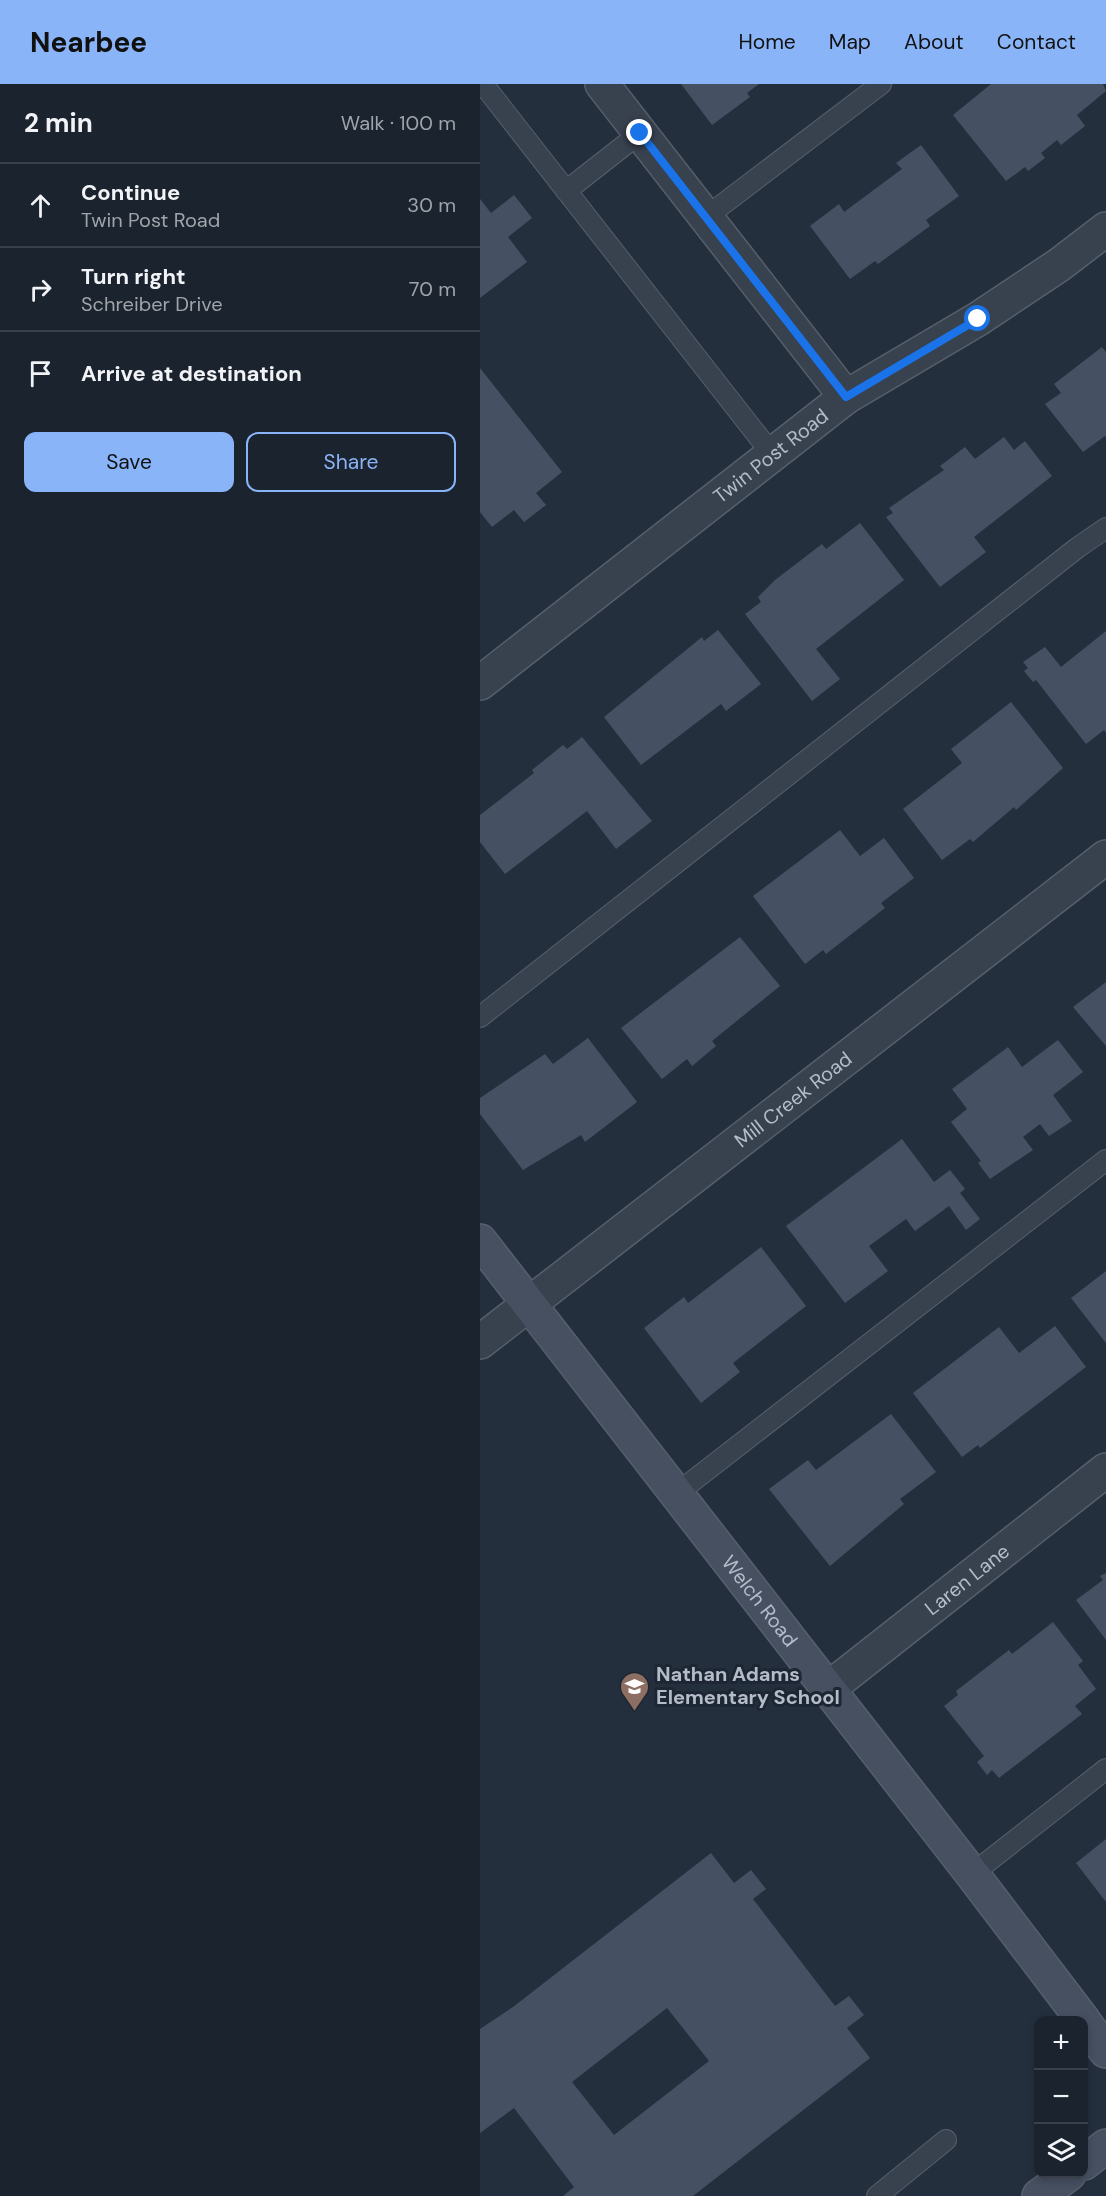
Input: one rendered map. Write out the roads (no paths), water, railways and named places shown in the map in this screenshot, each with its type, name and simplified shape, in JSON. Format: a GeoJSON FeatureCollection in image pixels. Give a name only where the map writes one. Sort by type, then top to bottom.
{"type":"FeatureCollection","features":[{"type":"Feature","properties":{"kind":"street"},"geometry":{"type":"LineString","coordinates":[[602,84],[846,397]]}},
{"type":"Feature","properties":{"kind":"street","name":"Twin Post Road"},"geometry":{"type":"LineString","coordinates":[[480,683],[846,397],[978,319],[1059,265],[1106,229]]}},
{"type":"Feature","properties":{"kind":"street","name":"Mill Creek Road"},"geometry":{"type":"LineString","coordinates":[[480,1342],[1106,857]]}},
{"type":"Feature","properties":{"kind":"street","name":"Welch Road"},"geometry":{"type":"LineString","coordinates":[[480,1241],[1079,2016]]}},
{"type":"Feature","properties":{"kind":"street","name":"Laren Lane"},"geometry":{"type":"LineString","coordinates":[[828,1689],[1106,1470]]}},
{"type":"Feature","properties":{"kind":"street","name":"Welch Road"},"geometry":{"type":"LineString","coordinates":[[1088,2028],[1106,2051]]}},
{"type":"Feature","properties":{"kind":"street"},"geometry":{"type":"LineString","coordinates":[[1088,2159],[1106,2146]]}},
{"type":"Feature","properties":{"kind":"street"},"geometry":{"type":"LineString","coordinates":[[1039,2196],[1064,2178]]}},
{"type":"Feature","properties":{"kind":"lane"},"geometry":{"type":"LineString","coordinates":[[483,84],[772,454]]}},
{"type":"Feature","properties":{"kind":"lane"},"geometry":{"type":"LineString","coordinates":[[706,217],[881,84]]}},
{"type":"Feature","properties":{"kind":"lane"},"geometry":{"type":"LineString","coordinates":[[566,191],[640,133]]}},
{"type":"Feature","properties":{"kind":"lane"},"geometry":{"type":"LineString","coordinates":[[480,1017],[1068,555],[1106,528]]}},
{"type":"Feature","properties":{"kind":"lane"},"geometry":{"type":"LineString","coordinates":[[676,1494],[1106,1160]]}},
{"type":"Feature","properties":{"kind":"lane"},"geometry":{"type":"LineString","coordinates":[[972,1875],[1106,1769]]}},
{"type":"Feature","properties":{"kind":"lane"},"geometry":{"type":"LineString","coordinates":[[878,2196],[946,2140]]}},
{"type":"Feature","properties":{"kind":"place","name":"Nathan Adams Elementary School"},"geometry":{"type":"Point","coordinates":[635,1712]}}]}
